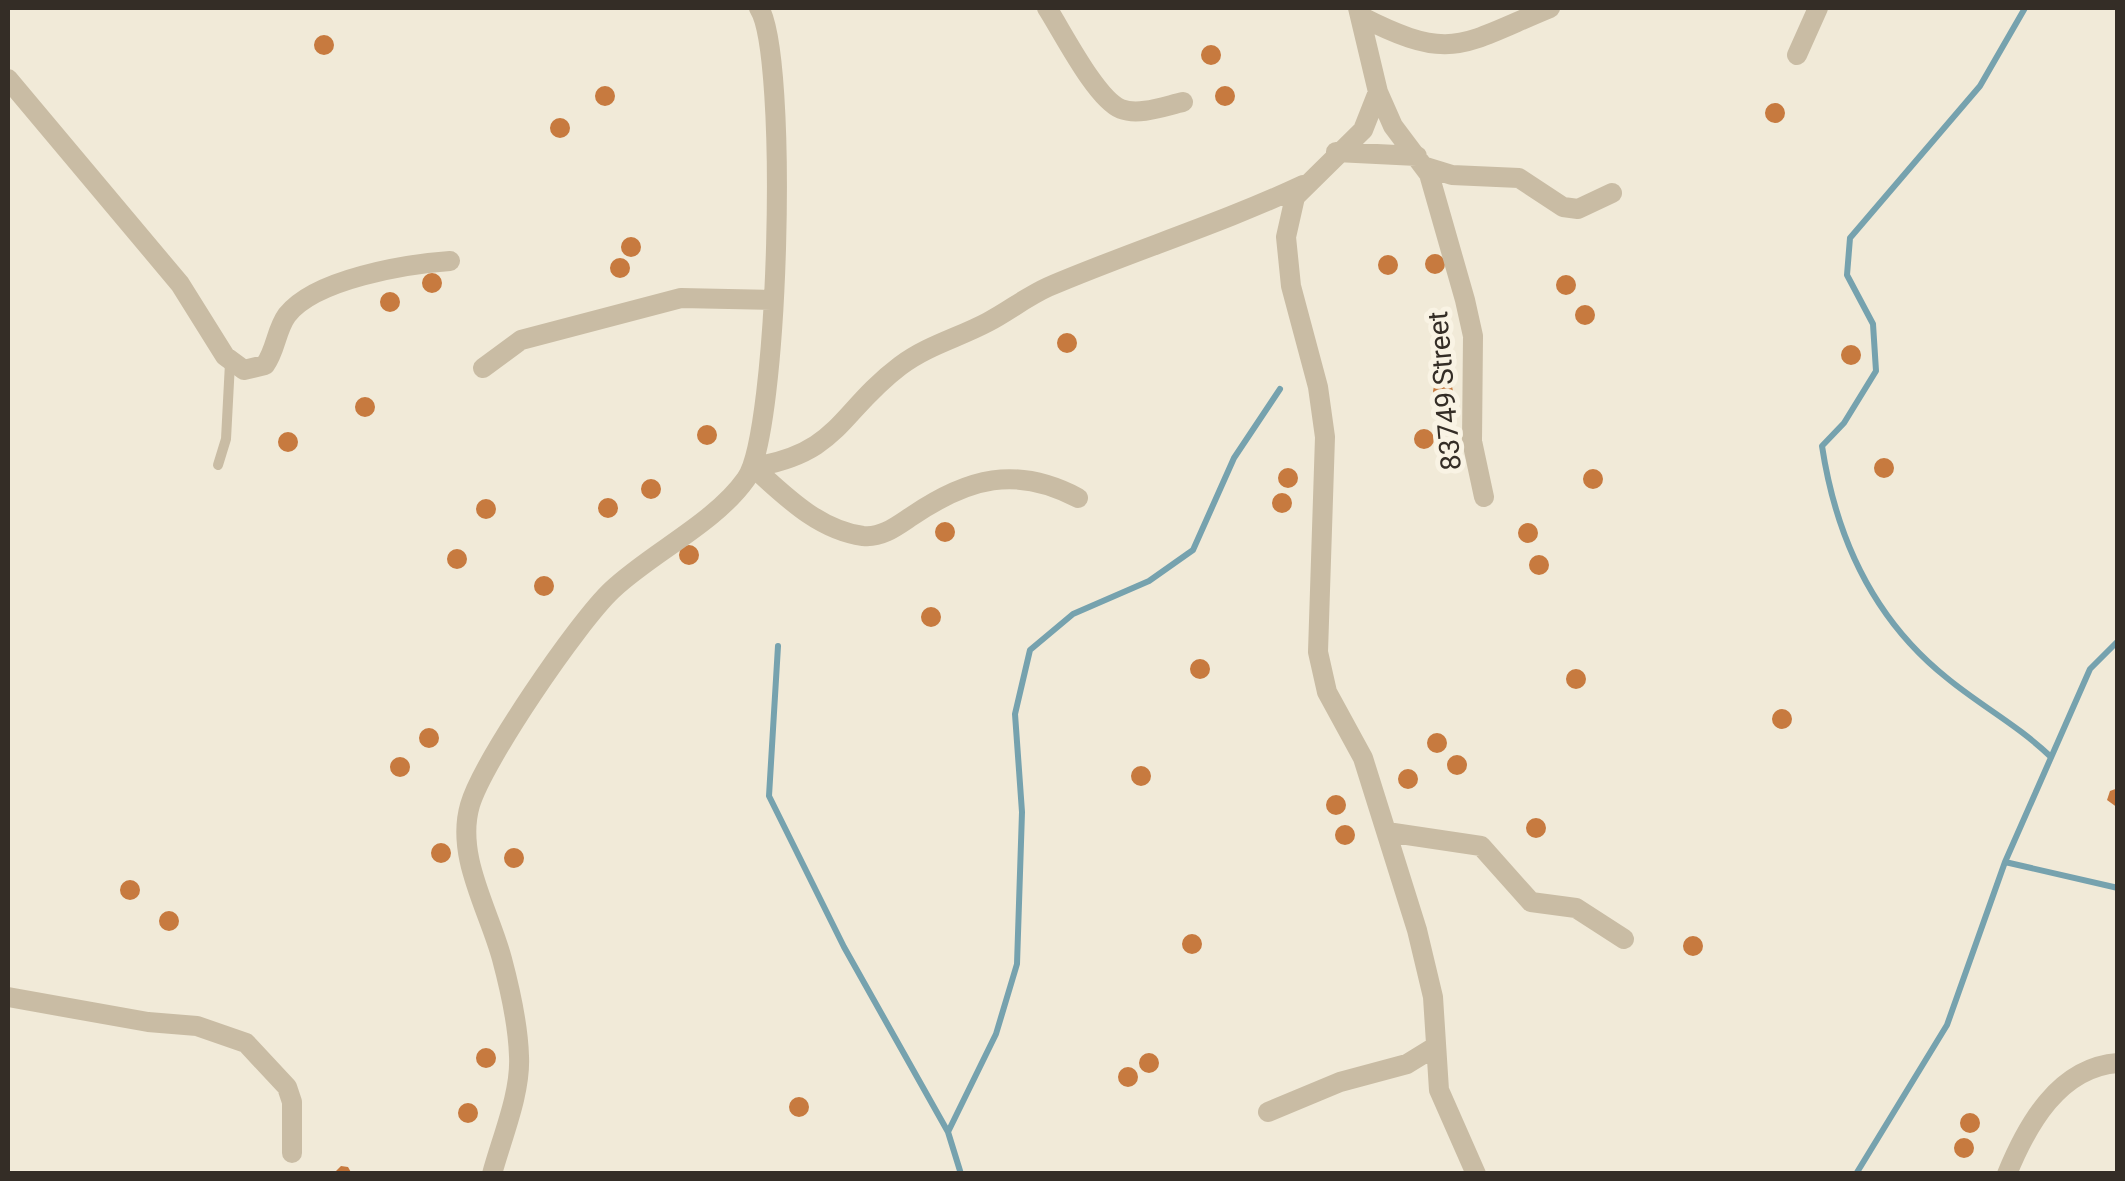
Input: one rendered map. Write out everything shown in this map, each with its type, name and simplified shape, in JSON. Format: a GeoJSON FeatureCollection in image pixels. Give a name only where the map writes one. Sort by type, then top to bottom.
{"type":"FeatureCollection","features":[{"type":"Feature","properties":{"kind":"street"},"geometry":{"type":"LineString","coordinates":[[492,1174],[520,1060],[502,960],[470,865],[470,804],[503,745],[586,620],[612,590],[734,492],[753,466],[769,361],[776,212],[773,53],[759,8]]}},
{"type":"Feature","properties":{"kind":"street"},"geometry":{"type":"LineString","coordinates":[[1047,8],[1094,81],[1121,109],[1138,111],[1183,102]]}},
{"type":"Feature","properties":{"kind":"street"},"geometry":{"type":"LineString","coordinates":[[1359,12],[1420,44],[1450,47],[1550,8]]}},
{"type":"Feature","properties":{"kind":"street"},"geometry":{"type":"LineString","coordinates":[[1797,56],[1818,8]]}},
{"type":"Feature","properties":{"kind":"street","name":"83749 Street"},"geometry":{"type":"LineString","coordinates":[[1359,12],[1378,92],[1393,126],[1421,161],[1472,326],[1470,420],[1475,468],[1484,497]]}},
{"type":"Feature","properties":{"kind":"street"},"geometry":{"type":"LineString","coordinates":[[8,80],[180,284],[230,363],[250,370],[265,365],[288,314],[327,286],[450,261]]}},
{"type":"Feature","properties":{"kind":"street"},"geometry":{"type":"LineString","coordinates":[[1378,92],[1363,130],[1304,184],[1289,214],[1286,257],[1318,387],[1325,437],[1320,673],[1337,714],[1363,758],[1387,832],[1429,974],[1439,1090],[1476,1174]]}},
{"type":"Feature","properties":{"kind":"street"},"geometry":{"type":"LineString","coordinates":[[1336,152],[1421,161],[1452,175],[1519,178],[1563,207],[1578,209],[1612,193]]}},
{"type":"Feature","properties":{"kind":"street"},"geometry":{"type":"LineString","coordinates":[[753,466],[808,452],[847,421],[895,369],[944,338],[988,322],[1049,287],[1243,214],[1304,184]]}},
{"type":"Feature","properties":{"kind":"street"},"geometry":{"type":"LineString","coordinates":[[483,368],[520,340],[681,298],[771,300]]}},
{"type":"Feature","properties":{"kind":"street"},"geometry":{"type":"LineString","coordinates":[[753,466],[792,504],[861,536],[888,532],[959,488],[985,482],[1036,479],[1078,498]]}},
{"type":"Feature","properties":{"kind":"street"},"geometry":{"type":"LineString","coordinates":[[1387,832],[1482,846],[1530,902],[1576,908],[1624,939]]}},
{"type":"Feature","properties":{"kind":"street"},"geometry":{"type":"LineString","coordinates":[[8,998],[148,1022],[197,1026],[246,1043],[287,1087],[292,1102],[292,1153]]}},
{"type":"Feature","properties":{"kind":"street"},"geometry":{"type":"LineString","coordinates":[[1268,1112],[1340,1082],[1408,1064],[1433,1048]]}},
{"type":"Feature","properties":{"kind":"street"},"geometry":{"type":"LineString","coordinates":[[2007,1174],[2042,1106],[2088,1070],[2118,1062]]}},
{"type":"Feature","properties":{"kind":"lane"},"geometry":{"type":"LineString","coordinates":[[218,466],[224,450],[230,363]]}},
{"type":"Feature","properties":{"kind":"building"},"geometry":{"type":"Polygon","coordinates":[[[324,35],[334,45],[324,55],[314,45],[324,35]]]}},
{"type":"Feature","properties":{"kind":"building"},"geometry":{"type":"Polygon","coordinates":[[[1211,45],[1221,55],[1211,65],[1201,55],[1211,45]]]}},
{"type":"Feature","properties":{"kind":"building"},"geometry":{"type":"Polygon","coordinates":[[[605,86],[615,96],[605,106],[595,96],[605,86]]]}},
{"type":"Feature","properties":{"kind":"building"},"geometry":{"type":"Polygon","coordinates":[[[1225,86],[1235,96],[1225,106],[1215,96],[1225,86]]]}},
{"type":"Feature","properties":{"kind":"building"},"geometry":{"type":"Polygon","coordinates":[[[1775,103],[1785,113],[1775,123],[1765,113],[1775,103]]]}},
{"type":"Feature","properties":{"kind":"building"},"geometry":{"type":"Polygon","coordinates":[[[560,118],[570,128],[560,138],[550,128],[560,118]]]}},
{"type":"Feature","properties":{"kind":"building"},"geometry":{"type":"Polygon","coordinates":[[[631,237],[641,247],[631,257],[621,247],[631,237]]]}},
{"type":"Feature","properties":{"kind":"building"},"geometry":{"type":"Polygon","coordinates":[[[1435,254],[1445,264],[1435,274],[1425,264],[1435,254]]]}},
{"type":"Feature","properties":{"kind":"building"},"geometry":{"type":"Polygon","coordinates":[[[1388,255],[1398,265],[1388,275],[1378,265],[1388,255]]]}},
{"type":"Feature","properties":{"kind":"building"},"geometry":{"type":"Polygon","coordinates":[[[620,258],[630,268],[620,278],[610,268],[620,258]]]}},
{"type":"Feature","properties":{"kind":"building"},"geometry":{"type":"Polygon","coordinates":[[[432,273],[442,283],[432,293],[422,283],[432,273]]]}},
{"type":"Feature","properties":{"kind":"building"},"geometry":{"type":"Polygon","coordinates":[[[1566,275],[1576,285],[1566,295],[1556,285],[1566,275]]]}},
{"type":"Feature","properties":{"kind":"building"},"geometry":{"type":"Polygon","coordinates":[[[390,292],[400,302],[390,312],[380,302],[390,292]]]}},
{"type":"Feature","properties":{"kind":"building"},"geometry":{"type":"Polygon","coordinates":[[[1585,305],[1595,315],[1585,325],[1575,315],[1585,305]]]}},
{"type":"Feature","properties":{"kind":"building"},"geometry":{"type":"Polygon","coordinates":[[[1067,333],[1077,343],[1067,353],[1057,343],[1067,333]]]}},
{"type":"Feature","properties":{"kind":"building"},"geometry":{"type":"Polygon","coordinates":[[[1851,345],[1861,355],[1851,365],[1841,355],[1851,345]]]}},
{"type":"Feature","properties":{"kind":"building"},"geometry":{"type":"Polygon","coordinates":[[[1443,381],[1453,391],[1443,401],[1433,391],[1443,381]]]}},
{"type":"Feature","properties":{"kind":"building"},"geometry":{"type":"Polygon","coordinates":[[[365,397],[375,407],[365,417],[355,407],[365,397]]]}},
{"type":"Feature","properties":{"kind":"building"},"geometry":{"type":"Polygon","coordinates":[[[707,425],[717,435],[707,445],[697,435],[707,425]]]}},
{"type":"Feature","properties":{"kind":"building"},"geometry":{"type":"Polygon","coordinates":[[[1424,429],[1434,439],[1424,449],[1414,439],[1424,429]]]}},
{"type":"Feature","properties":{"kind":"building"},"geometry":{"type":"Polygon","coordinates":[[[288,432],[298,442],[288,452],[278,442],[288,432]]]}},
{"type":"Feature","properties":{"kind":"building"},"geometry":{"type":"Polygon","coordinates":[[[1884,458],[1894,468],[1884,478],[1874,468],[1884,458]]]}},
{"type":"Feature","properties":{"kind":"building"},"geometry":{"type":"Polygon","coordinates":[[[1288,468],[1298,478],[1288,488],[1278,478],[1288,468]]]}},
{"type":"Feature","properties":{"kind":"building"},"geometry":{"type":"Polygon","coordinates":[[[1593,469],[1603,479],[1593,489],[1583,479],[1593,469]]]}},
{"type":"Feature","properties":{"kind":"building"},"geometry":{"type":"Polygon","coordinates":[[[651,479],[661,489],[651,499],[641,489],[651,479]]]}},
{"type":"Feature","properties":{"kind":"building"},"geometry":{"type":"Polygon","coordinates":[[[1282,493],[1292,503],[1282,513],[1272,503],[1282,493]]]}},
{"type":"Feature","properties":{"kind":"building"},"geometry":{"type":"Polygon","coordinates":[[[608,498],[618,508],[608,518],[598,508],[608,498]]]}},
{"type":"Feature","properties":{"kind":"building"},"geometry":{"type":"Polygon","coordinates":[[[486,499],[496,509],[486,519],[476,509],[486,499]]]}},
{"type":"Feature","properties":{"kind":"building"},"geometry":{"type":"Polygon","coordinates":[[[945,522],[955,532],[945,542],[935,532],[945,522]]]}},
{"type":"Feature","properties":{"kind":"building"},"geometry":{"type":"Polygon","coordinates":[[[1528,523],[1538,533],[1528,543],[1518,533],[1528,523]]]}},
{"type":"Feature","properties":{"kind":"building"},"geometry":{"type":"Polygon","coordinates":[[[689,545],[699,555],[689,565],[679,555],[689,545]]]}},
{"type":"Feature","properties":{"kind":"building"},"geometry":{"type":"Polygon","coordinates":[[[457,549],[467,559],[457,569],[447,559],[457,549]]]}},
{"type":"Feature","properties":{"kind":"building"},"geometry":{"type":"Polygon","coordinates":[[[1539,555],[1549,565],[1539,575],[1529,565],[1539,555]]]}},
{"type":"Feature","properties":{"kind":"building"},"geometry":{"type":"Polygon","coordinates":[[[544,576],[554,586],[544,596],[534,586],[544,576]]]}},
{"type":"Feature","properties":{"kind":"building"},"geometry":{"type":"Polygon","coordinates":[[[931,607],[941,617],[931,627],[921,617],[931,607]]]}},
{"type":"Feature","properties":{"kind":"building"},"geometry":{"type":"Polygon","coordinates":[[[1200,659],[1210,669],[1200,679],[1190,669],[1200,659]]]}},
{"type":"Feature","properties":{"kind":"building"},"geometry":{"type":"Polygon","coordinates":[[[1576,669],[1586,679],[1576,689],[1566,679],[1576,669]]]}},
{"type":"Feature","properties":{"kind":"building"},"geometry":{"type":"Polygon","coordinates":[[[1782,709],[1792,719],[1782,729],[1772,719],[1782,709]]]}},
{"type":"Feature","properties":{"kind":"building"},"geometry":{"type":"Polygon","coordinates":[[[429,728],[439,738],[429,748],[419,738],[429,728]]]}},
{"type":"Feature","properties":{"kind":"building"},"geometry":{"type":"Polygon","coordinates":[[[1437,733],[1447,743],[1437,753],[1427,743],[1437,733]]]}},
{"type":"Feature","properties":{"kind":"building"},"geometry":{"type":"Polygon","coordinates":[[[1457,755],[1467,765],[1457,775],[1447,765],[1457,755]]]}},
{"type":"Feature","properties":{"kind":"building"},"geometry":{"type":"Polygon","coordinates":[[[400,757],[410,767],[400,777],[390,767],[400,757]]]}},
{"type":"Feature","properties":{"kind":"building"},"geometry":{"type":"Polygon","coordinates":[[[1141,766],[1151,776],[1141,786],[1131,776],[1141,766]]]}},
{"type":"Feature","properties":{"kind":"building"},"geometry":{"type":"Polygon","coordinates":[[[1408,769],[1418,779],[1408,789],[1398,779],[1408,769]]]}},
{"type":"Feature","properties":{"kind":"building"},"geometry":{"type":"Polygon","coordinates":[[[2118,788],[2118,808],[2107,800],[2110,791],[2118,788]]]}},
{"type":"Feature","properties":{"kind":"building"},"geometry":{"type":"Polygon","coordinates":[[[1336,795],[1346,805],[1336,815],[1326,805],[1336,795]]]}},
{"type":"Feature","properties":{"kind":"building"},"geometry":{"type":"Polygon","coordinates":[[[1536,818],[1546,828],[1536,838],[1526,828],[1536,818]]]}},
{"type":"Feature","properties":{"kind":"building"},"geometry":{"type":"Polygon","coordinates":[[[1345,825],[1355,835],[1345,845],[1335,835],[1345,825]]]}},
{"type":"Feature","properties":{"kind":"building"},"geometry":{"type":"Polygon","coordinates":[[[441,843],[451,853],[441,863],[431,853],[441,843]]]}},
{"type":"Feature","properties":{"kind":"building"},"geometry":{"type":"Polygon","coordinates":[[[514,848],[524,858],[514,868],[504,858],[514,848]]]}},
{"type":"Feature","properties":{"kind":"building"},"geometry":{"type":"Polygon","coordinates":[[[130,880],[140,890],[130,900],[120,890],[130,880]]]}},
{"type":"Feature","properties":{"kind":"building"},"geometry":{"type":"Polygon","coordinates":[[[169,911],[179,921],[169,931],[159,921],[169,911]]]}},
{"type":"Feature","properties":{"kind":"building"},"geometry":{"type":"Polygon","coordinates":[[[1192,934],[1202,944],[1192,954],[1182,944],[1192,934]]]}},
{"type":"Feature","properties":{"kind":"building"},"geometry":{"type":"Polygon","coordinates":[[[1693,936],[1703,946],[1693,956],[1683,946],[1693,936]]]}},
{"type":"Feature","properties":{"kind":"building"},"geometry":{"type":"Polygon","coordinates":[[[486,1048],[496,1058],[486,1068],[476,1058],[486,1048]]]}},
{"type":"Feature","properties":{"kind":"building"},"geometry":{"type":"Polygon","coordinates":[[[1149,1053],[1159,1063],[1149,1073],[1139,1063],[1149,1053]]]}},
{"type":"Feature","properties":{"kind":"building"},"geometry":{"type":"Polygon","coordinates":[[[1128,1067],[1138,1077],[1128,1087],[1118,1077],[1128,1067]]]}},
{"type":"Feature","properties":{"kind":"building"},"geometry":{"type":"Polygon","coordinates":[[[799,1097],[809,1107],[799,1117],[789,1107],[799,1097]]]}},
{"type":"Feature","properties":{"kind":"building"},"geometry":{"type":"Polygon","coordinates":[[[468,1103],[478,1113],[468,1123],[458,1113],[468,1103]]]}},
{"type":"Feature","properties":{"kind":"building"},"geometry":{"type":"Polygon","coordinates":[[[1970,1113],[1980,1123],[1970,1133],[1960,1123],[1970,1113]]]}},
{"type":"Feature","properties":{"kind":"building"},"geometry":{"type":"Polygon","coordinates":[[[1964,1138],[1974,1148],[1964,1158],[1954,1148],[1964,1138]]]}},
{"type":"Feature","properties":{"kind":"building"},"geometry":{"type":"Polygon","coordinates":[[[341,1166],[348,1167],[352,1174],[333,1174],[341,1166]]]}},
{"type":"Feature","properties":{"kind":"waterway"},"geometry":{"type":"LineString","coordinates":[[2025,8],[1980,86],[1850,238],[1847,275],[1873,324],[1876,371],[1844,423],[1822,446],[1848,544],[1898,630],[1947,678],[2051,757]]}},
{"type":"Feature","properties":{"kind":"waterway"},"geometry":{"type":"LineString","coordinates":[[948,1132],[996,1034],[1017,964],[1022,812],[1015,714],[1030,650],[1073,614],[1149,581],[1193,550],[1234,458],[1280,389]]}},
{"type":"Feature","properties":{"kind":"waterway"},"geometry":{"type":"LineString","coordinates":[[1856,1174],[1947,1025],[2005,862],[2090,669],[2118,641]]}},
{"type":"Feature","properties":{"kind":"waterway"},"geometry":{"type":"LineString","coordinates":[[778,646],[769,796],[844,947],[948,1132],[961,1174]]}},
{"type":"Feature","properties":{"kind":"waterway"},"geometry":{"type":"LineString","coordinates":[[2005,862],[2118,888]]}}]}
